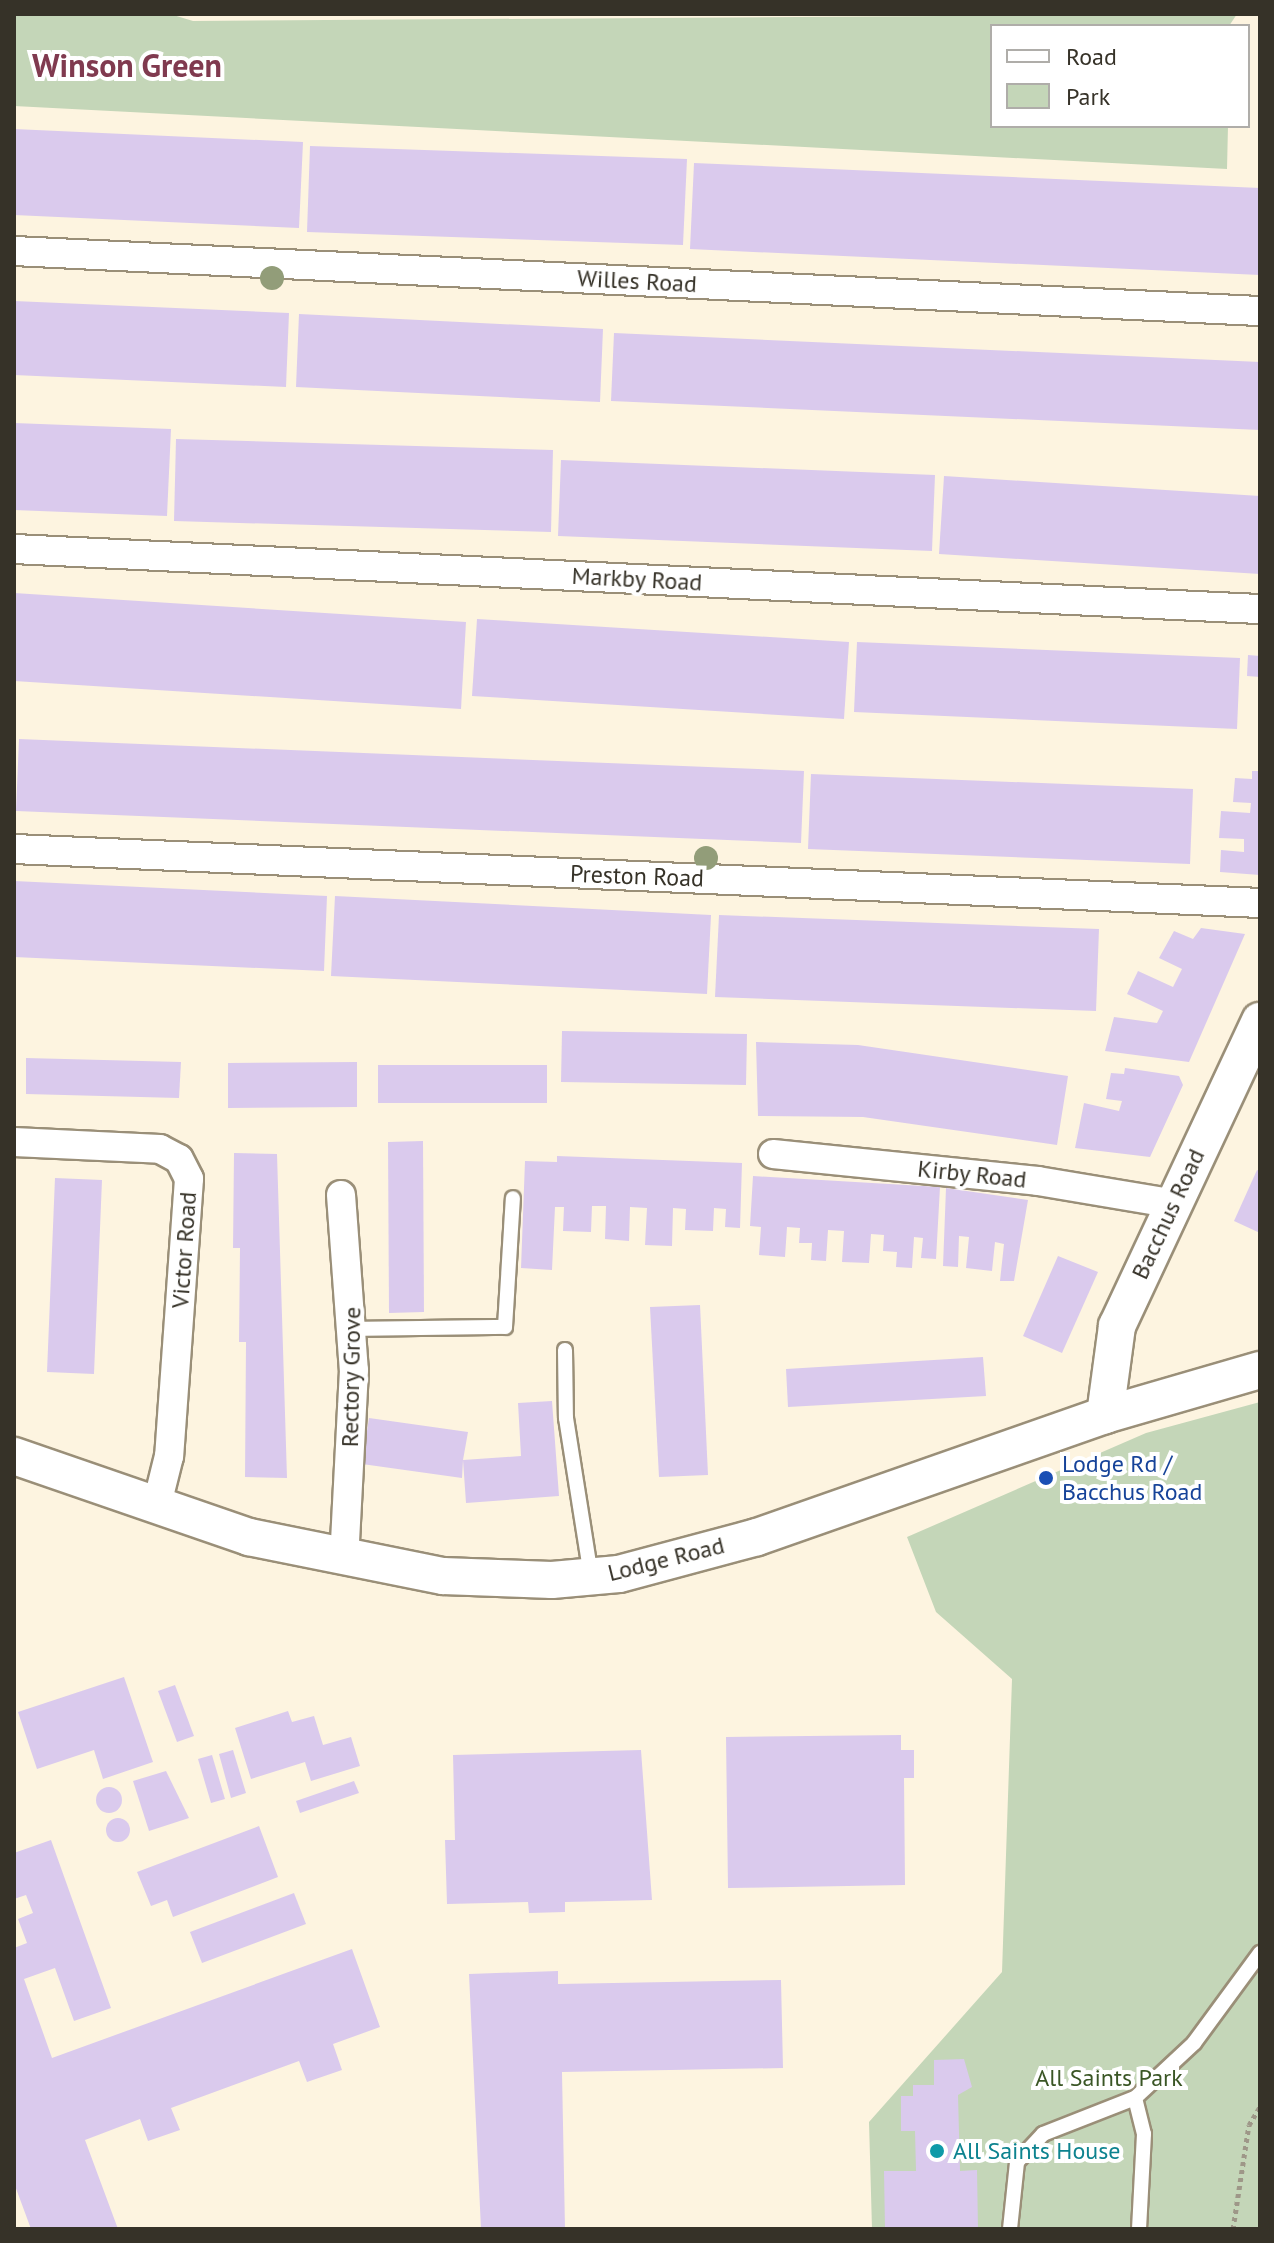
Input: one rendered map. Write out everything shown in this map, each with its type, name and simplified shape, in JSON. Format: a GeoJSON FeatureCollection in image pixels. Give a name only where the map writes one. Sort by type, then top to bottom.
{"type":"FeatureCollection","features":[{"type":"Feature","properties":{"kind":"street","name":"Willes Road"},"geometry":{"type":"LineString","coordinates":[[14,251],[1260,311]]}},
{"type":"Feature","properties":{"kind":"street","name":"Markby Road"},"geometry":{"type":"LineString","coordinates":[[14,549],[1260,609]]}},
{"type":"Feature","properties":{"kind":"street","name":"Preston Road"},"geometry":{"type":"LineString","coordinates":[[14,849],[1260,903]]}},
{"type":"Feature","properties":{"kind":"street","name":"Bacchus Road"},"geometry":{"type":"LineString","coordinates":[[1105,1415],[1117,1326],[1170,1203],[1258,1031]]}},
{"type":"Feature","properties":{"kind":"street","name":"Victor Road"},"geometry":{"type":"LineString","coordinates":[[14,1142],[160,1149],[179,1159],[189,1179],[169,1456],[156,1508]]}},
{"type":"Feature","properties":{"kind":"street","name":"Kirby Road"},"geometry":{"type":"LineString","coordinates":[[773,1154],[1038,1181],[1170,1203]]}},
{"type":"Feature","properties":{"kind":"street","name":"Rectory Grove"},"geometry":{"type":"LineString","coordinates":[[341,1195],[354,1329],[344,1559]]}},
{"type":"Feature","properties":{"kind":"street","name":"Lodge Road"},"geometry":{"type":"LineString","coordinates":[[14,1456],[156,1508],[344,1559],[443,1576],[591,1577],[757,1537],[1105,1415],[1260,1370]]}},
{"type":"Feature","properties":{"kind":"lane"},"geometry":{"type":"LineString","coordinates":[[354,1329],[505,1327],[513,1198]]}},
{"type":"Feature","properties":{"kind":"lane"},"geometry":{"type":"LineString","coordinates":[[565,1350],[566,1418],[591,1577]]}},
{"type":"Feature","properties":{"kind":"lane"},"geometry":{"type":"LineString","coordinates":[[1010,2229],[1017,2162],[1043,2134],[1135,2098],[1194,2043],[1260,1953]]}},
{"type":"Feature","properties":{"kind":"lane"},"geometry":{"type":"LineString","coordinates":[[1135,2098],[1144,2134],[1139,2229]]}},
{"type":"Feature","properties":{"kind":"path"},"geometry":{"type":"LineString","coordinates":[[1233,2229],[1249,2125],[1260,2107]]}},
{"type":"Feature","properties":{"kind":"green space"},"geometry":{"type":"Polygon","coordinates":[[[14,14],[170,14],[193,21],[1237,14],[1230,24],[990,24],[990,128],[1228,128],[1227,169],[14,106],[14,14]]]}},
{"type":"Feature","properties":{"kind":"green space","name":"All Saints Park"},"geometry":{"type":"Polygon","coordinates":[[[1260,1402],[1260,2229],[872,2229],[869,2122],[1002,1972],[1012,1679],[936,1612],[907,1537],[1146,1433],[1260,1402]]]}},
{"type":"Feature","properties":{"kind":"building"},"geometry":{"type":"Polygon","coordinates":[[[14,129],[303,142],[299,228],[14,215],[14,129]]]}},
{"type":"Feature","properties":{"kind":"building"},"geometry":{"type":"Polygon","coordinates":[[[310,146],[687,159],[683,245],[307,232],[310,146]]]}},
{"type":"Feature","properties":{"kind":"building"},"geometry":{"type":"Polygon","coordinates":[[[694,163],[1260,188],[1260,275],[690,249],[694,163]]]}},
{"type":"Feature","properties":{"kind":"building"},"geometry":{"type":"Polygon","coordinates":[[[14,301],[289,313],[286,387],[14,375],[14,301]]]}},
{"type":"Feature","properties":{"kind":"building"},"geometry":{"type":"Polygon","coordinates":[[[299,314],[603,329],[600,402],[296,387],[299,314]]]}},
{"type":"Feature","properties":{"kind":"building"},"geometry":{"type":"Polygon","coordinates":[[[614,333],[1260,362],[1260,430],[611,401],[614,333]]]}},
{"type":"Feature","properties":{"kind":"building"},"geometry":{"type":"Polygon","coordinates":[[[14,423],[171,429],[167,516],[14,510],[14,423]]]}},
{"type":"Feature","properties":{"kind":"building"},"geometry":{"type":"Polygon","coordinates":[[[176,439],[553,450],[551,532],[174,521],[176,439]]]}},
{"type":"Feature","properties":{"kind":"building"},"geometry":{"type":"Polygon","coordinates":[[[561,460],[935,475],[932,551],[558,536],[561,460]]]}},
{"type":"Feature","properties":{"kind":"building"},"geometry":{"type":"Polygon","coordinates":[[[944,476],[1260,496],[1260,574],[939,554],[944,476]]]}},
{"type":"Feature","properties":{"kind":"building"},"geometry":{"type":"Polygon","coordinates":[[[14,593],[466,622],[461,709],[14,681],[14,593]]]}},
{"type":"Feature","properties":{"kind":"building"},"geometry":{"type":"Polygon","coordinates":[[[477,619],[849,642],[844,719],[472,696],[477,619]]]}},
{"type":"Feature","properties":{"kind":"building"},"geometry":{"type":"Polygon","coordinates":[[[857,642],[1240,658],[1237,729],[854,712],[857,642]]]}},
{"type":"Feature","properties":{"kind":"building"},"geometry":{"type":"Polygon","coordinates":[[[1248,655],[1260,656],[1260,677],[1247,676],[1248,655]]]}},
{"type":"Feature","properties":{"kind":"building"},"geometry":{"type":"Polygon","coordinates":[[[19,739],[804,771],[801,843],[16,811],[19,739]]]}},
{"type":"Feature","properties":{"kind":"building"},"geometry":{"type":"Polygon","coordinates":[[[1252,771],[1260,771],[1260,875],[1220,872],[1221,850],[1244,852],[1244,839],[1219,838],[1221,811],[1250,813],[1251,803],[1233,802],[1235,778],[1252,779],[1252,771]]]}},
{"type":"Feature","properties":{"kind":"building"},"geometry":{"type":"Polygon","coordinates":[[[811,774],[1193,789],[1190,864],[808,849],[811,774]]]}},
{"type":"Feature","properties":{"kind":"building"},"geometry":{"type":"Polygon","coordinates":[[[14,881],[327,896],[324,971],[14,957],[14,881]]]}},
{"type":"Feature","properties":{"kind":"building"},"geometry":{"type":"Polygon","coordinates":[[[335,896],[711,915],[707,994],[331,976],[335,896]]]}},
{"type":"Feature","properties":{"kind":"building"},"geometry":{"type":"Polygon","coordinates":[[[719,915],[1099,929],[1096,1011],[715,997],[719,915]]]}},
{"type":"Feature","properties":{"kind":"building"},"geometry":{"type":"Polygon","coordinates":[[[1201,928],[1245,934],[1189,1062],[1105,1051],[1114,1017],[1157,1023],[1163,1011],[1127,994],[1138,971],[1173,987],[1182,969],[1159,958],[1174,931],[1193,939],[1201,928]]]}},
{"type":"Feature","properties":{"kind":"building"},"geometry":{"type":"Polygon","coordinates":[[[562,1031],[747,1034],[746,1085],[561,1082],[562,1031]]]}},
{"type":"Feature","properties":{"kind":"building"},"geometry":{"type":"Polygon","coordinates":[[[756,1042],[858,1045],[1068,1076],[1057,1145],[863,1117],[758,1116],[756,1042]]]}},
{"type":"Feature","properties":{"kind":"building"},"geometry":{"type":"Polygon","coordinates":[[[26,1058],[181,1062],[179,1098],[26,1094],[26,1058]]]}},
{"type":"Feature","properties":{"kind":"building"},"geometry":{"type":"Polygon","coordinates":[[[357,1062],[357,1107],[228,1108],[228,1063],[357,1062]]]}},
{"type":"Feature","properties":{"kind":"building"},"geometry":{"type":"Polygon","coordinates":[[[378,1065],[547,1065],[547,1103],[378,1103],[378,1065]]]}},
{"type":"Feature","properties":{"kind":"building"},"geometry":{"type":"Polygon","coordinates":[[[1125,1068],[1179,1076],[1183,1085],[1150,1157],[1075,1148],[1084,1103],[1119,1111],[1122,1101],[1106,1099],[1111,1073],[1124,1074],[1125,1068]]]}},
{"type":"Feature","properties":{"kind":"building"},"geometry":{"type":"Polygon","coordinates":[[[423,1141],[424,1312],[389,1313],[388,1142],[423,1141]]]}},
{"type":"Feature","properties":{"kind":"building"},"geometry":{"type":"Polygon","coordinates":[[[234,1153],[277,1154],[287,1478],[245,1477],[246,1342],[239,1342],[240,1248],[233,1248],[234,1153]]]}},
{"type":"Feature","properties":{"kind":"building"},"geometry":{"type":"Polygon","coordinates":[[[557,1156],[742,1163],[740,1228],[725,1227],[726,1209],[714,1208],[713,1231],[685,1230],[686,1209],[673,1208],[672,1246],[645,1245],[647,1208],[630,1207],[629,1241],[605,1239],[606,1206],[592,1206],[591,1232],[563,1231],[564,1207],[555,1207],[552,1270],[521,1268],[525,1161],[557,1162],[557,1156]]]}},
{"type":"Feature","properties":{"kind":"building"},"geometry":{"type":"Polygon","coordinates":[[[1257,1170],[1260,1171],[1260,1233],[1234,1221],[1257,1170]]]}},
{"type":"Feature","properties":{"kind":"building"},"geometry":{"type":"Polygon","coordinates":[[[753,1176],[940,1187],[936,1259],[921,1258],[923,1238],[914,1237],[912,1268],[896,1267],[897,1252],[883,1251],[884,1235],[871,1234],[869,1263],[842,1262],[844,1231],[828,1230],[826,1261],[811,1260],[812,1243],[799,1243],[800,1228],[787,1227],[785,1257],[759,1255],[761,1227],[750,1226],[753,1176]]]}},
{"type":"Feature","properties":{"kind":"building"},"geometry":{"type":"Polygon","coordinates":[[[55,1178],[102,1180],[94,1374],[47,1372],[55,1178]]]}},
{"type":"Feature","properties":{"kind":"building"},"geometry":{"type":"Polygon","coordinates":[[[946,1188],[1028,1200],[1014,1281],[1000,1281],[1004,1244],[995,1242],[992,1271],[966,1268],[969,1237],[959,1236],[958,1267],[943,1266],[946,1188]]]}},
{"type":"Feature","properties":{"kind":"building"},"geometry":{"type":"Polygon","coordinates":[[[1058,1256],[1098,1272],[1062,1353],[1023,1336],[1058,1256]]]}},
{"type":"Feature","properties":{"kind":"building"},"geometry":{"type":"Polygon","coordinates":[[[700,1305],[708,1475],[659,1477],[650,1307],[700,1305]]]}},
{"type":"Feature","properties":{"kind":"building"},"geometry":{"type":"Polygon","coordinates":[[[983,1357],[986,1396],[788,1407],[786,1369],[983,1357]]]}},
{"type":"Feature","properties":{"kind":"building"},"geometry":{"type":"Polygon","coordinates":[[[552,1401],[559,1496],[466,1503],[463,1460],[521,1456],[518,1403],[552,1401]]]}},
{"type":"Feature","properties":{"kind":"building"},"geometry":{"type":"Polygon","coordinates":[[[369,1418],[468,1432],[462,1478],[362,1464],[369,1418]]]}},
{"type":"Feature","properties":{"kind":"building"},"geometry":{"type":"Polygon","coordinates":[[[124,1677],[153,1762],[103,1779],[94,1750],[37,1769],[18,1712],[124,1677]]]}},
{"type":"Feature","properties":{"kind":"building"},"geometry":{"type":"Polygon","coordinates":[[[175,1685],[194,1736],[177,1742],[158,1691],[175,1685]]]}},
{"type":"Feature","properties":{"kind":"building"},"geometry":{"type":"Polygon","coordinates":[[[288,1711],[292,1722],[314,1716],[323,1745],[351,1737],[360,1766],[311,1781],[305,1762],[251,1779],[235,1728],[288,1711]]]}},
{"type":"Feature","properties":{"kind":"building"},"geometry":{"type":"Polygon","coordinates":[[[901,1735],[901,1750],[914,1750],[914,1778],[904,1778],[905,1885],[728,1888],[726,1737],[901,1735]]]}},
{"type":"Feature","properties":{"kind":"building"},"geometry":{"type":"Polygon","coordinates":[[[233,1750],[246,1793],[231,1798],[219,1754],[233,1750]]]}},
{"type":"Feature","properties":{"kind":"building"},"geometry":{"type":"Polygon","coordinates":[[[641,1750],[652,1900],[565,1902],[565,1912],[529,1913],[528,1902],[447,1904],[445,1840],[455,1840],[453,1755],[641,1750]]]}},
{"type":"Feature","properties":{"kind":"building"},"geometry":{"type":"Polygon","coordinates":[[[212,1755],[225,1799],[211,1803],[198,1759],[212,1755]]]}},
{"type":"Feature","properties":{"kind":"building"},"geometry":{"type":"Polygon","coordinates":[[[166,1771],[189,1818],[149,1831],[133,1781],[166,1771]]]}},
{"type":"Feature","properties":{"kind":"building"},"geometry":{"type":"Polygon","coordinates":[[[354,1781],[359,1793],[300,1813],[296,1801],[354,1781]]]}},
{"type":"Feature","properties":{"kind":"building"},"geometry":{"type":"Polygon","coordinates":[[[109,1787],[118,1791],[122,1800],[118,1809],[109,1813],[100,1809],[96,1800],[100,1791],[109,1787]]]}},
{"type":"Feature","properties":{"kind":"building"},"geometry":{"type":"Polygon","coordinates":[[[113,1818],[123,1818],[130,1825],[130,1835],[123,1842],[113,1842],[106,1835],[106,1825],[113,1818]]]}},
{"type":"Feature","properties":{"kind":"building"},"geometry":{"type":"Polygon","coordinates":[[[259,1826],[278,1877],[173,1917],[167,1900],[151,1906],[137,1872],[259,1826]]]}},
{"type":"Feature","properties":{"kind":"building"},"geometry":{"type":"Polygon","coordinates":[[[51,1840],[111,2008],[74,2021],[55,1968],[24,1979],[52,2058],[352,1949],[380,2027],[333,2044],[342,2070],[307,2082],[299,2061],[171,2108],[180,2130],[148,2141],[140,2119],[85,2140],[118,2229],[31,2229],[14,2183],[14,1948],[27,1943],[18,1919],[33,1913],[26,1895],[14,1899],[14,1853],[51,1840]]]}},
{"type":"Feature","properties":{"kind":"building"},"geometry":{"type":"Polygon","coordinates":[[[294,1893],[306,1924],[202,1963],[190,1932],[294,1893]]]}},
{"type":"Feature","properties":{"kind":"building"},"geometry":{"type":"Polygon","coordinates":[[[558,1971],[558,1984],[781,1980],[783,2068],[562,2072],[565,2229],[481,2229],[469,1974],[558,1971]]]}},
{"type":"Feature","properties":{"kind":"building","name":"All Saints House"},"geometry":{"type":"Polygon","coordinates":[[[964,2059],[972,2087],[958,2095],[960,2171],[977,2170],[978,2229],[885,2229],[884,2171],[916,2171],[915,2131],[901,2131],[901,2096],[913,2096],[913,2085],[934,2085],[934,2060],[964,2059]]]}},
{"type":"Feature","properties":{"kind":"place","name":"Lodge Rd / Bacchus Road"},"geometry":{"type":"Point","coordinates":[1046,1478]}},
{"type":"Feature","properties":{"kind":"place","name":"All Saints House"},"geometry":{"type":"Point","coordinates":[937,2151]}},
{"type":"Feature","properties":{"kind":"district","name":"Winson Green"},"geometry":{"type":"Point","coordinates":[127,65]}}]}
